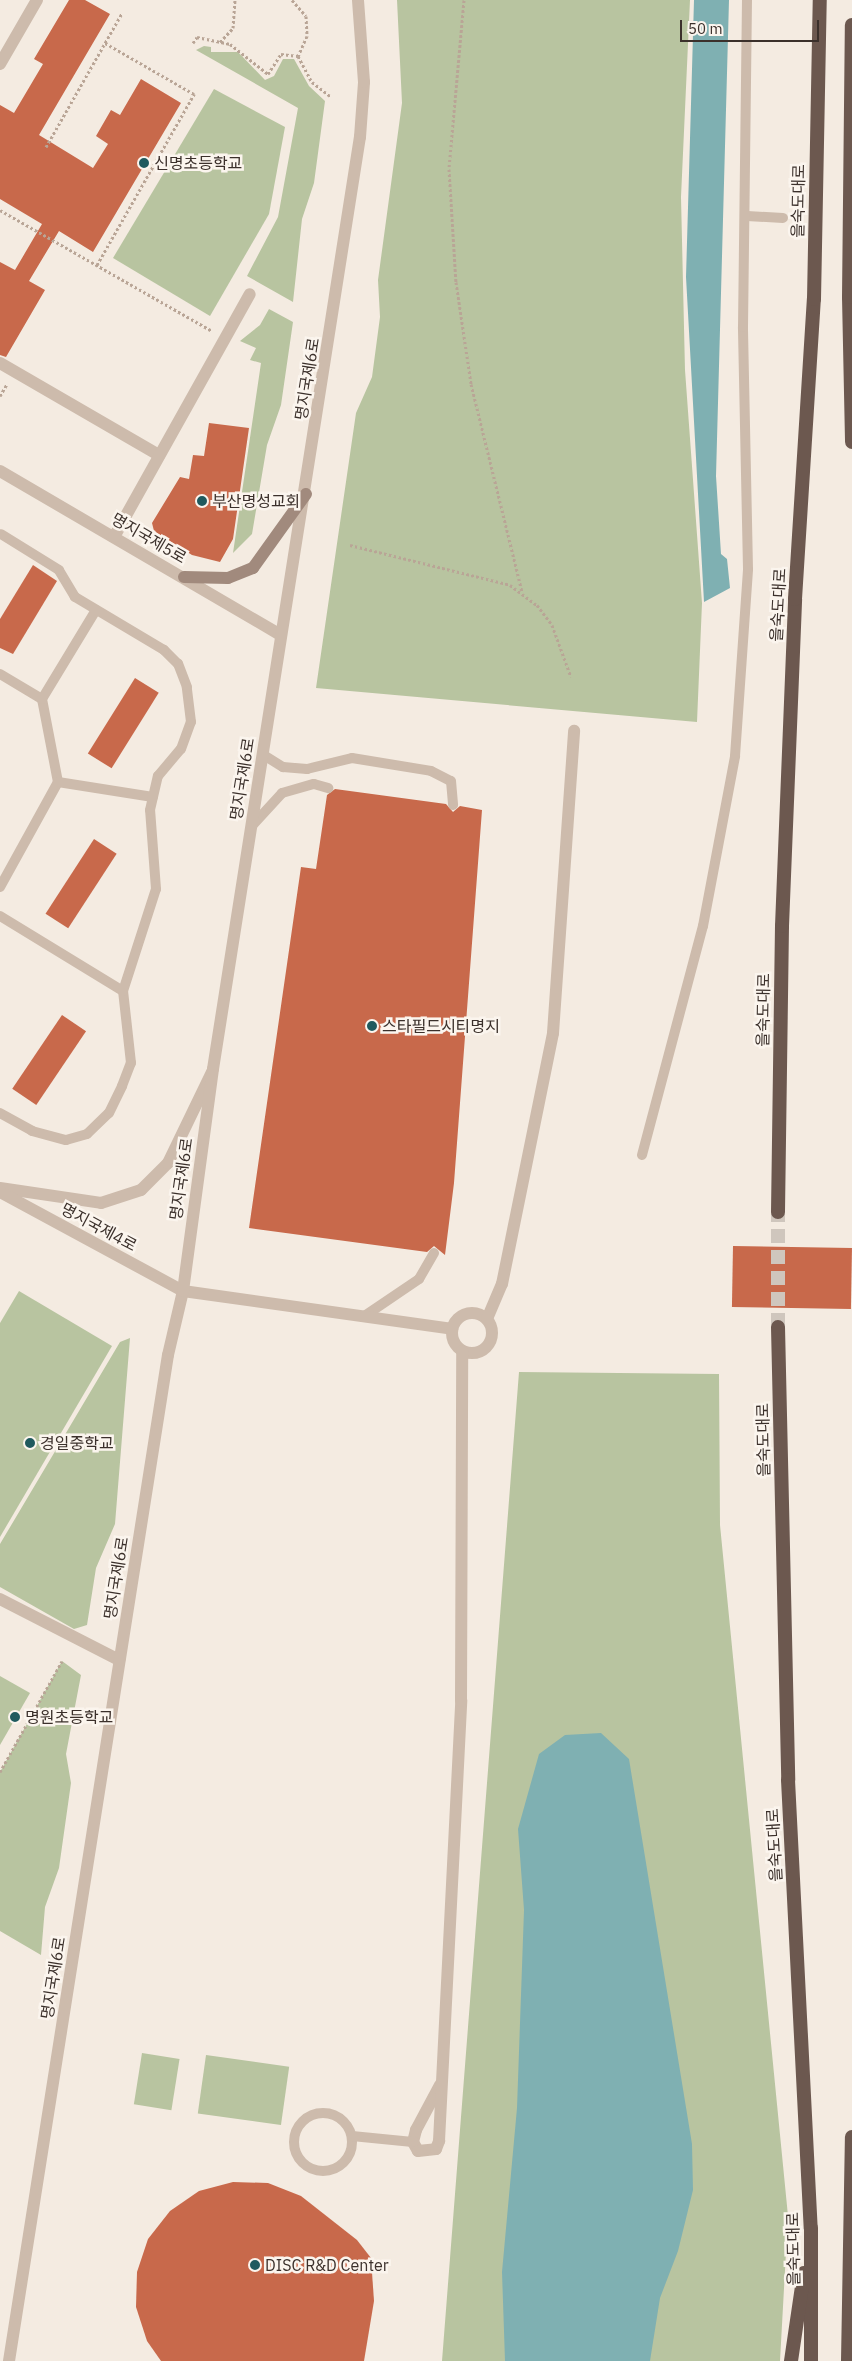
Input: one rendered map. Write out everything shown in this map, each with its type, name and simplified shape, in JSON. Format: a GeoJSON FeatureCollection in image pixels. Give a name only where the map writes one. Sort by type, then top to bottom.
{"type":"FeatureCollection","features":[{"type":"Feature","properties":{"kind":"highway","name":"을숙도대로"},"geometry":{"type":"LineString","coordinates":[[778,1212],[782,906],[795,599],[814,299],[820,0]]}},
{"type":"Feature","properties":{"kind":"highway"},"geometry":{"type":"LineString","coordinates":[[852,25],[849,297],[852,442]]}},
{"type":"Feature","properties":{"kind":"highway","name":"을숙도대로"},"geometry":{"type":"LineString","coordinates":[[778,1327],[788,1780],[811,2228],[811,2361]]}},
{"type":"Feature","properties":{"kind":"highway"},"geometry":{"type":"LineString","coordinates":[[848,2361],[852,2136]]}},
{"type":"Feature","properties":{"kind":"highway"},"geometry":{"type":"LineString","coordinates":[[791,2361],[811,2228]]}},
{"type":"Feature","properties":{"kind":"main road"},"geometry":{"type":"LineString","coordinates":[[184,577],[228,578],[253,568],[306,494]]}},
{"type":"Feature","properties":{"kind":"street"},"geometry":{"type":"LineString","coordinates":[[0,64],[37,0]]}},
{"type":"Feature","properties":{"kind":"street","name":"명지국제6로"},"geometry":{"type":"LineString","coordinates":[[9,2361],[168,1355],[183,1291],[213,1069],[250,827],[306,494],[361,128],[364,82],[358,0]]}},
{"type":"Feature","properties":{"kind":"street"},"geometry":{"type":"LineString","coordinates":[[114,536],[250,294]]}},
{"type":"Feature","properties":{"kind":"street"},"geometry":{"type":"LineString","coordinates":[[0,363],[159,455]]}},
{"type":"Feature","properties":{"kind":"street","name":"명지국제5로"},"geometry":{"type":"LineString","coordinates":[[0,471],[281,635]]}},
{"type":"Feature","properties":{"kind":"street"},"geometry":{"type":"LineString","coordinates":[[487,1319],[502,1284],[553,1033],[574,731]]}},
{"type":"Feature","properties":{"kind":"street"},"geometry":{"type":"LineString","coordinates":[[0,1190],[101,1203],[141,1190],[168,1162],[213,1069]]}},
{"type":"Feature","properties":{"kind":"street","name":"명지국제4로"},"geometry":{"type":"LineString","coordinates":[[0,1190],[183,1291]]}},
{"type":"Feature","properties":{"kind":"street"},"geometry":{"type":"LineString","coordinates":[[183,1291],[452,1329]]}},
{"type":"Feature","properties":{"kind":"street"},"geometry":{"type":"LineString","coordinates":[[440,2086],[414,2142],[418,2151],[436,2149],[440,2086],[461,1701],[462,1351],[453,1340],[452,1329],[456,1320],[468,1312],[487,1319],[492,1330],[490,1343],[474,1353],[462,1351]]}},
{"type":"Feature","properties":{"kind":"street"},"geometry":{"type":"LineString","coordinates":[[0,1599],[119,1660]]}},
{"type":"Feature","properties":{"kind":"lane"},"geometry":{"type":"LineString","coordinates":[[642,1155],[703,926],[735,756],[748,569],[743,327],[746,216],[747,0]]}},
{"type":"Feature","properties":{"kind":"lane"},"geometry":{"type":"LineString","coordinates":[[746,216],[783,218]]}},
{"type":"Feature","properties":{"kind":"lane"},"geometry":{"type":"LineString","coordinates":[[0,1113],[32,1130],[66,1140],[87,1134],[109,1112],[131,1063],[123,991],[156,889],[154,797],[158,776],[181,748],[191,722],[187,687],[178,664],[164,650],[75,597],[59,570],[1,534]]}},
{"type":"Feature","properties":{"kind":"lane"},"geometry":{"type":"LineString","coordinates":[[0,887],[58,782],[42,700],[96,610]]}},
{"type":"Feature","properties":{"kind":"lane"},"geometry":{"type":"LineString","coordinates":[[0,674],[42,700]]}},
{"type":"Feature","properties":{"kind":"lane"},"geometry":{"type":"LineString","coordinates":[[262,754],[283,767],[307,769],[352,758],[431,771],[451,781],[453,805]]}},
{"type":"Feature","properties":{"kind":"lane"},"geometry":{"type":"LineString","coordinates":[[58,782],[154,797]]}},
{"type":"Feature","properties":{"kind":"lane"},"geometry":{"type":"LineString","coordinates":[[250,827],[282,793],[314,784],[328,788]]}},
{"type":"Feature","properties":{"kind":"lane"},"geometry":{"type":"LineString","coordinates":[[0,916],[123,991]]}},
{"type":"Feature","properties":{"kind":"lane"},"geometry":{"type":"LineString","coordinates":[[363,1317],[418,1279],[434,1253]]}},
{"type":"Feature","properties":{"kind":"lane"},"geometry":{"type":"LineString","coordinates":[[324,2112],[342,2119],[352,2136],[344,2162],[328,2171],[302,2162],[294,2144],[306,2118],[324,2112]]}},
{"type":"Feature","properties":{"kind":"lane"},"geometry":{"type":"LineString","coordinates":[[352,2136],[414,2142]]}},
{"type":"Feature","properties":{"kind":"path"},"geometry":{"type":"LineString","coordinates":[[220,42],[233,28],[234,0]]}},
{"type":"Feature","properties":{"kind":"path"},"geometry":{"type":"LineString","coordinates":[[292,0],[306,16],[307,36],[298,56]]}},
{"type":"Feature","properties":{"kind":"path"},"geometry":{"type":"LineString","coordinates":[[464,0],[448,169],[456,282],[471,384],[522,592]]}},
{"type":"Feature","properties":{"kind":"path"},"geometry":{"type":"LineString","coordinates":[[46,147],[122,13]]}},
{"type":"Feature","properties":{"kind":"path"},"geometry":{"type":"LineString","coordinates":[[193,43],[197,37],[220,42],[244,51],[268,74],[281,54],[298,56]]}},
{"type":"Feature","properties":{"kind":"path"},"geometry":{"type":"LineString","coordinates":[[97,265],[194,94],[105,43]]}},
{"type":"Feature","properties":{"kind":"path"},"geometry":{"type":"LineString","coordinates":[[298,56],[312,82],[330,96]]}},
{"type":"Feature","properties":{"kind":"path"},"geometry":{"type":"LineString","coordinates":[[0,210],[214,332]]}},
{"type":"Feature","properties":{"kind":"path"},"geometry":{"type":"LineString","coordinates":[[0,396],[8,382]]}},
{"type":"Feature","properties":{"kind":"path"},"geometry":{"type":"LineString","coordinates":[[350,545],[481,575],[522,592],[552,625],[571,677]]}},
{"type":"Feature","properties":{"kind":"path"},"geometry":{"type":"LineString","coordinates":[[0,1772],[62,1661]]}},
{"type":"Feature","properties":{"kind":"green space"},"geometry":{"type":"Polygon","coordinates":[[[397,0],[690,0],[681,197],[685,370],[702,603],[697,722],[316,688],[356,413],[372,377],[380,317],[378,280],[402,103],[397,0]]]}},
{"type":"Feature","properties":{"kind":"green space"},"geometry":{"type":"Polygon","coordinates":[[[204,46],[211,47],[211,52],[238,52],[265,80],[274,76],[283,59],[294,59],[309,86],[325,101],[314,183],[302,219],[293,302],[247,276],[278,217],[298,108],[196,50],[204,46]]]}},
{"type":"Feature","properties":{"kind":"green space"},"geometry":{"type":"Polygon","coordinates":[[[214,89],[285,127],[269,214],[210,316],[113,258],[214,89]]]}},
{"type":"Feature","properties":{"kind":"green space"},"geometry":{"type":"Polygon","coordinates":[[[269,309],[293,322],[281,405],[267,445],[252,534],[233,553],[261,363],[250,360],[256,348],[240,341],[260,325],[269,309]]]}},
{"type":"Feature","properties":{"kind":"green space","name":"경일중학교"},"geometry":{"type":"Polygon","coordinates":[[[19,1291],[112,1346],[0,1537],[0,1323],[19,1291]]]}},
{"type":"Feature","properties":{"kind":"green space"},"geometry":{"type":"Polygon","coordinates":[[[130,1338],[115,1524],[96,1568],[87,1625],[74,1629],[0,1587],[0,1544],[120,1342],[130,1338]]]}},
{"type":"Feature","properties":{"kind":"green space"},"geometry":{"type":"Polygon","coordinates":[[[519,1372],[719,1374],[720,1525],[788,2216],[780,2361],[442,2361],[519,1372]]]}},
{"type":"Feature","properties":{"kind":"green space"},"geometry":{"type":"Polygon","coordinates":[[[62,1661],[81,1675],[66,1754],[71,1783],[59,1868],[45,1907],[41,1955],[0,1931],[0,1772],[62,1661]]]}},
{"type":"Feature","properties":{"kind":"green space"},"geometry":{"type":"Polygon","coordinates":[[[0,1676],[30,1693],[0,1745],[0,1676]]]}},
{"type":"Feature","properties":{"kind":"green space"},"geometry":{"type":"Polygon","coordinates":[[[142,2053],[180,2059],[171,2110],[134,2104],[142,2053]]]}},
{"type":"Feature","properties":{"kind":"green space"},"geometry":{"type":"Polygon","coordinates":[[[206,2055],[289,2067],[281,2125],[198,2113],[206,2055]]]}},
{"type":"Feature","properties":{"kind":"water"},"geometry":{"type":"Polygon","coordinates":[[[694,0],[729,0],[716,476],[721,554],[727,559],[730,588],[704,602],[686,277],[694,0]]]}},
{"type":"Feature","properties":{"kind":"water"},"geometry":{"type":"Polygon","coordinates":[[[601,1733],[629,1759],[692,2144],[693,2190],[678,2251],[660,2298],[650,2361],[505,2361],[502,2272],[517,2108],[524,1910],[518,1829],[539,1754],[565,1735],[601,1733]]]}},
{"type":"Feature","properties":{"kind":"building"},"geometry":{"type":"Polygon","coordinates":[[[69,0],[85,0],[110,14],[39,135],[93,168],[108,144],[96,136],[111,110],[120,115],[141,79],[181,103],[93,252],[59,231],[29,281],[45,290],[6,357],[0,355],[0,262],[15,270],[42,224],[0,199],[0,105],[14,113],[43,64],[34,59],[69,0]]]}},
{"type":"Feature","properties":{"kind":"building","name":"부산명성교회"},"geometry":{"type":"Polygon","coordinates":[[[209,423],[249,428],[233,539],[220,562],[192,555],[154,531],[152,523],[180,477],[189,479],[193,455],[204,456],[209,423]]]}},
{"type":"Feature","properties":{"kind":"building"},"geometry":{"type":"Polygon","coordinates":[[[33,565],[57,581],[13,654],[0,648],[0,619],[33,565]]]}},
{"type":"Feature","properties":{"kind":"building"},"geometry":{"type":"Polygon","coordinates":[[[135,678],[159,693],[112,768],[88,753],[135,678]]]}},
{"type":"Feature","properties":{"kind":"building","name":"스타필드시티명지"},"geometry":{"type":"Polygon","coordinates":[[[335,789],[446,804],[453,812],[460,806],[482,810],[454,1183],[445,1255],[434,1246],[427,1252],[249,1228],[301,867],[316,869],[327,795],[335,789]]]}},
{"type":"Feature","properties":{"kind":"building"},"geometry":{"type":"Polygon","coordinates":[[[94,839],[117,854],[68,928],[46,914],[94,839]]]}},
{"type":"Feature","properties":{"kind":"building"},"geometry":{"type":"Polygon","coordinates":[[[62,1015],[86,1031],[36,1105],[12,1089],[62,1015]]]}},
{"type":"Feature","properties":{"kind":"building"},"geometry":{"type":"Polygon","coordinates":[[[733,1246],[852,1248],[851,1309],[732,1307],[733,1246]]]}},
{"type":"Feature","properties":{"kind":"building","name":"DISC R&D Center"},"geometry":{"type":"Polygon","coordinates":[[[233,2182],[268,2183],[301,2196],[357,2240],[371,2258],[374,2301],[364,2361],[161,2361],[147,2341],[136,2307],[137,2272],[148,2239],[170,2211],[199,2191],[233,2182]]]}},
{"type":"Feature","properties":{"kind":"tunnel"},"geometry":{"type":"LineString","coordinates":[[778,1212],[778,1327]]}},
{"type":"Feature","properties":{"kind":"place","name":"신명초등학교"},"geometry":{"type":"Point","coordinates":[144,163]}},
{"type":"Feature","properties":{"kind":"place","name":"부산명성교회"},"geometry":{"type":"Point","coordinates":[202,501]}},
{"type":"Feature","properties":{"kind":"place","name":"스타필드시티명지"},"geometry":{"type":"Point","coordinates":[372,1026]}},
{"type":"Feature","properties":{"kind":"place","name":"경일중학교"},"geometry":{"type":"Point","coordinates":[30,1443]}},
{"type":"Feature","properties":{"kind":"place","name":"명원초등학교"},"geometry":{"type":"Point","coordinates":[15,1717]}},
{"type":"Feature","properties":{"kind":"place","name":"DISC R&D Center"},"geometry":{"type":"Point","coordinates":[255,2265]}}]}
